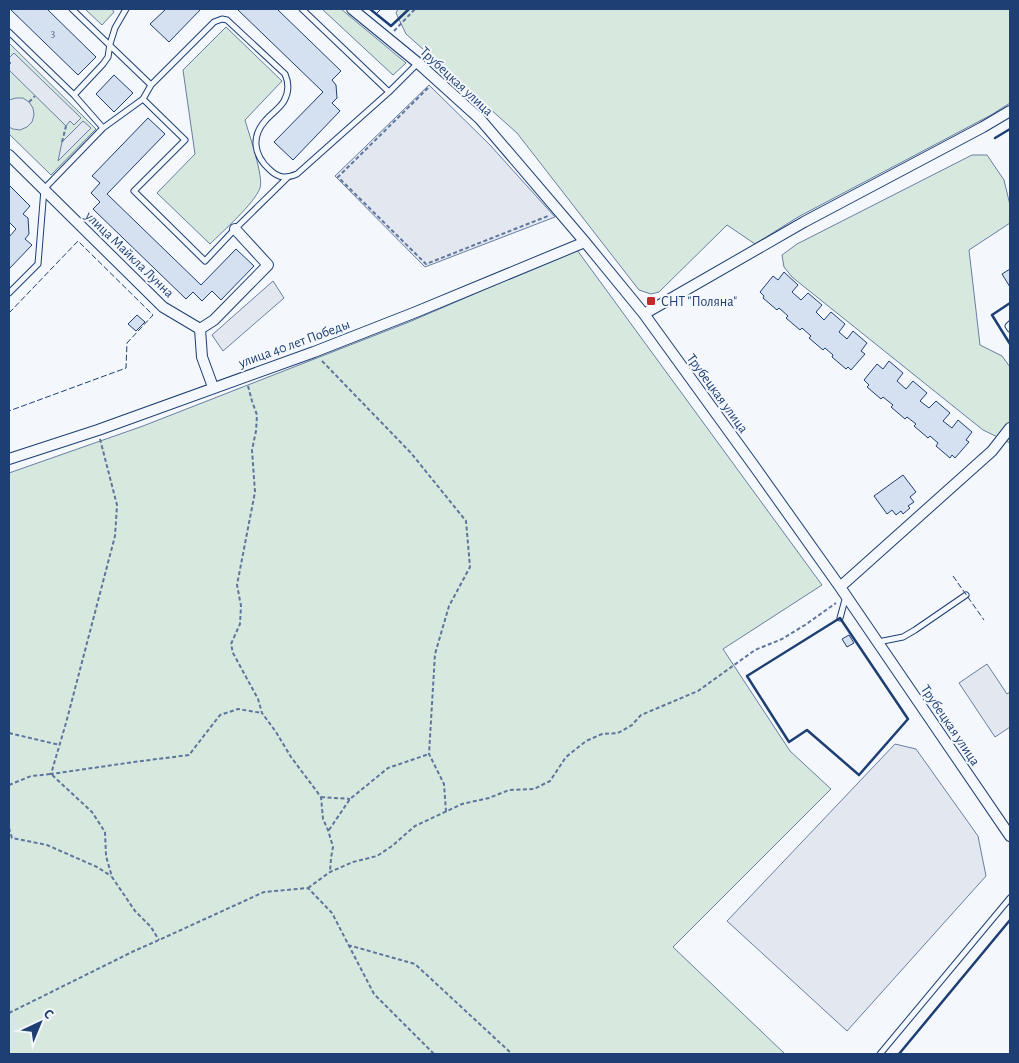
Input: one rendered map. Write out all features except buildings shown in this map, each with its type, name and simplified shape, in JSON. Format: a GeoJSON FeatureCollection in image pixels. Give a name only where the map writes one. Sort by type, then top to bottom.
{"type":"FeatureCollection","features":[{"type":"Feature","properties":{"kind":"street","name":"Трубецкая улица"},"geometry":{"type":"LineString","coordinates":[[352,9],[418,63],[480,119],[644,314],[843,591],[1010,836]]}},
{"type":"Feature","properties":{"kind":"street"},"geometry":{"type":"LineString","coordinates":[[644,314],[804,222],[1010,110]]}},
{"type":"Feature","properties":{"kind":"street","name":"улица Майкла Лунна"},"geometry":{"type":"LineString","coordinates":[[9,155],[163,307],[200,329]]}},
{"type":"Feature","properties":{"kind":"street"},"geometry":{"type":"LineString","coordinates":[[213,388],[202,357],[200,329],[214,320],[268,265],[235,229]]}},
{"type":"Feature","properties":{"kind":"street","name":"улица 40 лет Победы"},"geometry":{"type":"LineString","coordinates":[[9,458],[98,430],[314,352],[584,242]]}},
{"type":"Feature","properties":{"kind":"street"},"geometry":{"type":"LineString","coordinates":[[843,591],[992,451],[1010,428]]}},
{"type":"Feature","properties":{"kind":"lane"},"geometry":{"type":"LineString","coordinates":[[72,9],[152,85]]}},
{"type":"Feature","properties":{"kind":"lane"},"geometry":{"type":"LineString","coordinates":[[302,9],[389,92]]}},
{"type":"Feature","properties":{"kind":"lane"},"geometry":{"type":"LineString","coordinates":[[74,95],[108,57],[114,28],[124,10]]}},
{"type":"Feature","properties":{"kind":"lane"},"geometry":{"type":"LineString","coordinates":[[9,293],[38,264],[44,189],[103,128],[143,99],[152,85],[214,22],[222,19],[227,20],[285,74],[288,82],[284,102],[264,122],[258,130],[256,137],[258,156],[262,163],[276,176],[288,177],[297,174],[389,92],[418,63]]}},
{"type":"Feature","properties":{"kind":"lane"},"geometry":{"type":"LineString","coordinates":[[9,32],[74,95],[103,128]]}},
{"type":"Feature","properties":{"kind":"lane"},"geometry":{"type":"LineString","coordinates":[[143,99],[184,140],[134,191],[205,261],[288,177]]}},
{"type":"Feature","properties":{"kind":"lane"},"geometry":{"type":"LineString","coordinates":[[1010,324],[1008,326],[1010,329]]}},
{"type":"Feature","properties":{"kind":"lane"},"geometry":{"type":"LineString","coordinates":[[840,618],[843,591]]}},
{"type":"Feature","properties":{"kind":"lane"},"geometry":{"type":"LineString","coordinates":[[878,642],[903,637],[966,595]]}},
{"type":"Feature","properties":{"kind":"lane"},"geometry":{"type":"LineString","coordinates":[[880,1054],[1010,898]]}},
{"type":"Feature","properties":{"kind":"path"},"geometry":{"type":"LineString","coordinates":[[388,38],[415,9]]}},
{"type":"Feature","properties":{"kind":"path"},"geometry":{"type":"LineString","coordinates":[[434,83],[338,177],[426,264],[555,214]]}},
{"type":"Feature","properties":{"kind":"path"},"geometry":{"type":"LineString","coordinates":[[29,102],[35,96]]}},
{"type":"Feature","properties":{"kind":"path"},"geometry":{"type":"LineString","coordinates":[[62,142],[66,126]]}},
{"type":"Feature","properties":{"kind":"path"},"geometry":{"type":"LineString","coordinates":[[314,352],[411,453],[466,521],[470,567],[449,606],[435,654],[429,754],[444,784],[446,812]]}},
{"type":"Feature","properties":{"kind":"path"},"geometry":{"type":"LineString","coordinates":[[246,376],[257,415],[252,450],[255,492],[237,586],[240,624],[231,644],[233,653],[258,699],[262,713],[320,797],[322,819],[328,830],[333,847],[330,872]]}},
{"type":"Feature","properties":{"kind":"path"},"geometry":{"type":"LineString","coordinates":[[51,774],[115,536],[116,505],[98,430]]}},
{"type":"Feature","properties":{"kind":"path"},"geometry":{"type":"LineString","coordinates":[[9,1013],[134,951],[264,892],[308,888],[330,872],[353,862],[377,856],[415,826],[462,804],[489,798],[509,790],[534,789],[550,781],[566,756],[586,741],[602,734],[618,733],[632,726],[641,715],[698,691],[755,650],[782,639],[805,625],[843,591]]}},
{"type":"Feature","properties":{"kind":"path"},"geometry":{"type":"LineString","coordinates":[[9,785],[31,776],[189,755],[220,715],[238,709],[262,713]]}},
{"type":"Feature","properties":{"kind":"path"},"geometry":{"type":"LineString","coordinates":[[9,733],[60,745]]}},
{"type":"Feature","properties":{"kind":"path"},"geometry":{"type":"LineString","coordinates":[[328,830],[350,799],[388,768],[429,754]]}},
{"type":"Feature","properties":{"kind":"path"},"geometry":{"type":"LineString","coordinates":[[51,774],[92,812],[105,832],[106,856],[112,877],[135,911],[151,927],[159,940]]}},
{"type":"Feature","properties":{"kind":"path"},"geometry":{"type":"LineString","coordinates":[[320,797],[350,799]]}},
{"type":"Feature","properties":{"kind":"path"},"geometry":{"type":"LineString","coordinates":[[9,828],[12,838],[47,845],[97,867],[112,877]]}},
{"type":"Feature","properties":{"kind":"path"},"geometry":{"type":"LineString","coordinates":[[308,888],[332,913],[374,994],[434,1054]]}},
{"type":"Feature","properties":{"kind":"path"},"geometry":{"type":"LineString","coordinates":[[348,945],[415,964],[512,1054]]}},
{"type":"Feature","properties":{"kind":"shaded area"},"geometry":{"type":"Polygon","coordinates":[[[85,9],[112,9],[114,12],[102,25],[85,9]]]}},
{"type":"Feature","properties":{"kind":"shaded area"},"geometry":{"type":"Polygon","coordinates":[[[322,9],[341,9],[406,63],[393,75],[322,9]]]}},
{"type":"Feature","properties":{"kind":"shaded area"},"geometry":{"type":"Polygon","coordinates":[[[398,9],[1010,9],[1010,103],[991,115],[798,217],[755,244],[727,225],[659,292],[651,294],[639,290],[517,133],[406,34],[396,13],[398,9]]]}},
{"type":"Feature","properties":{"kind":"shaded area"},"geometry":{"type":"Polygon","coordinates":[[[226,27],[282,81],[245,120],[258,165],[261,182],[260,188],[245,209],[210,244],[157,193],[195,154],[183,70],[226,27]]]}},
{"type":"Feature","properties":{"kind":"shaded area"},"geometry":{"type":"Polygon","coordinates":[[[9,43],[96,129],[51,175],[9,134],[9,43]]]}},
{"type":"Feature","properties":{"kind":"shaded area"},"geometry":{"type":"Polygon","coordinates":[[[14,53],[81,118],[74,125],[70,121],[66,126],[9,70],[11,63],[9,58],[14,53]]]}},
{"type":"Feature","properties":{"kind":"shaded area"},"geometry":{"type":"Polygon","coordinates":[[[429,85],[490,145],[555,217],[425,267],[335,176],[429,85]]]}},
{"type":"Feature","properties":{"kind":"shaded area"},"geometry":{"type":"Polygon","coordinates":[[[23,98],[29,102],[33,108],[34,115],[32,122],[20,130],[9,127],[9,100],[23,98]]]}},
{"type":"Feature","properties":{"kind":"shaded area"},"geometry":{"type":"Polygon","coordinates":[[[83,121],[91,128],[58,161],[62,142],[83,121]]]}},
{"type":"Feature","properties":{"kind":"shaded area"},"geometry":{"type":"Polygon","coordinates":[[[972,155],[987,155],[1004,180],[1010,205],[1010,223],[969,250],[980,345],[1002,356],[1010,367],[1010,443],[983,430],[792,277],[784,267],[782,255],[797,244],[972,155]]]}},
{"type":"Feature","properties":{"kind":"shaded area"},"geometry":{"type":"Polygon","coordinates":[[[577,250],[822,585],[723,649],[790,751],[831,789],[673,947],[785,1054],[9,1054],[9,473],[143,426],[409,322],[577,250]]]}},
{"type":"Feature","properties":{"kind":"shaded area"},"geometry":{"type":"Polygon","coordinates":[[[273,281],[284,298],[223,351],[212,335],[273,281]]]}},
{"type":"Feature","properties":{"kind":"shaded area"},"geometry":{"type":"Polygon","coordinates":[[[987,664],[1007,694],[1010,692],[1010,727],[995,737],[959,683],[987,664]]]}},
{"type":"Feature","properties":{"kind":"shaded area"},"geometry":{"type":"Polygon","coordinates":[[[895,744],[916,749],[978,836],[986,876],[847,1031],[727,921],[895,744]]]}},
{"type":"Feature","properties":{"kind":"fence"},"geometry":{"type":"LineString","coordinates":[[370,9],[376,14],[381,9]]}},
{"type":"Feature","properties":{"kind":"fence"},"geometry":{"type":"LineString","coordinates":[[9,313],[78,241],[153,315],[127,343],[126,368],[9,411]]}},
{"type":"Feature","properties":{"kind":"fence"},"geometry":{"type":"LineString","coordinates":[[953,576],[984,620]]}},
{"type":"Feature","properties":{"kind":"wall"},"geometry":{"type":"LineString","coordinates":[[370,9],[391,26],[409,9]]}},
{"type":"Feature","properties":{"kind":"wall"},"geometry":{"type":"LineString","coordinates":[[995,138],[1010,129]]}},
{"type":"Feature","properties":{"kind":"wall"},"geometry":{"type":"LineString","coordinates":[[1010,303],[992,315],[1010,344]]}},
{"type":"Feature","properties":{"kind":"wall"},"geometry":{"type":"LineString","coordinates":[[840,618],[908,719],[859,775],[807,730],[789,742],[747,676],[840,618]]}},
{"type":"Feature","properties":{"kind":"wall"},"geometry":{"type":"LineString","coordinates":[[899,1054],[1010,920]]}},
{"type":"Feature","properties":{"kind":"place","name":"СНТ \"Поляна\""},"geometry":{"type":"Point","coordinates":[651,301]}}]}
